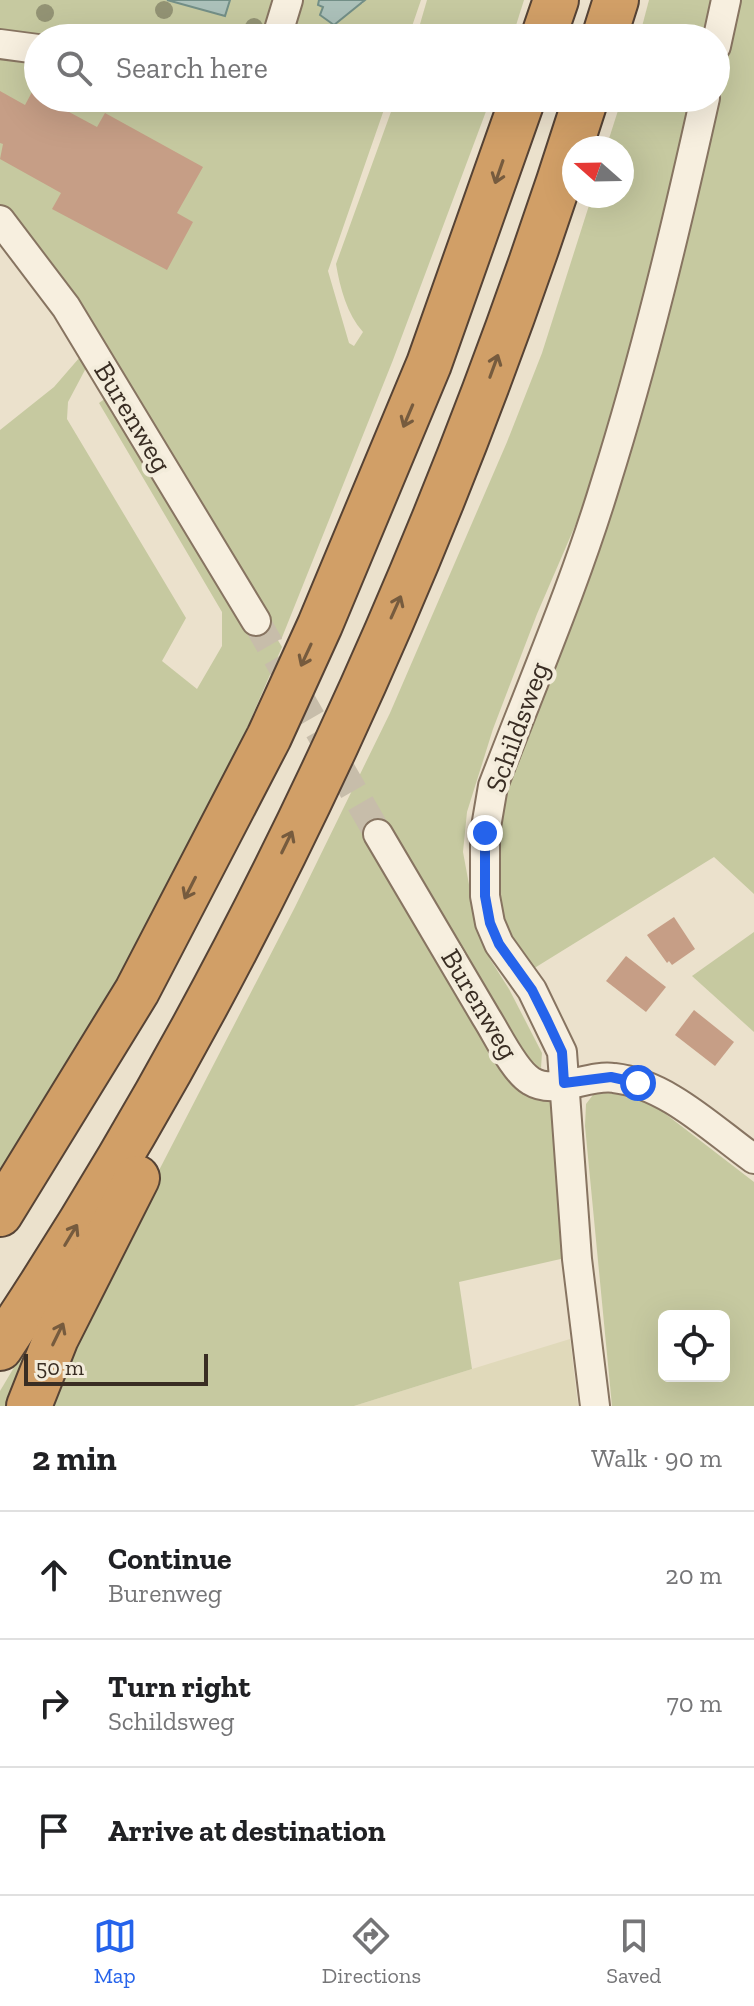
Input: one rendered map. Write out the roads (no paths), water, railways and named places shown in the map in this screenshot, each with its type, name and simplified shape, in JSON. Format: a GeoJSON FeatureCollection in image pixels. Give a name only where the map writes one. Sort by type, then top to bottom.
{"type":"FeatureCollection","features":[{"type":"Feature","properties":{"kind":"highway"},"geometry":{"type":"LineString","coordinates":[[548,24],[556,0]]}},
{"type":"Feature","properties":{"kind":"highway"},"geometry":{"type":"LineString","coordinates":[[608,24],[616,0]]}},
{"type":"Feature","properties":{"kind":"highway"},"geometry":{"type":"LineString","coordinates":[[0,1214],[137,991],[269,737],[320,625],[429,364],[518,112]]}},
{"type":"Feature","properties":{"kind":"highway"},"geometry":{"type":"LineString","coordinates":[[0,1348],[88,1207],[201,1012],[312,791],[419,556],[490,378],[582,112]]}},
{"type":"Feature","properties":{"kind":"highway"},"geometry":{"type":"LineString","coordinates":[[29,1406],[56,1338],[159,1134],[201,1012]]}},
{"type":"Feature","properties":{"kind":"street"},"geometry":{"type":"LineString","coordinates":[[281,24],[288,0]]}},
{"type":"Feature","properties":{"kind":"street"},"geometry":{"type":"LineString","coordinates":[[721,24],[726,0]]}},
{"type":"Feature","properties":{"kind":"street"},"geometry":{"type":"LineString","coordinates":[[0,44],[24,47]]}},
{"type":"Feature","properties":{"kind":"street","name":"Schildsweg"},"geometry":{"type":"LineString","coordinates":[[595,1406],[577,1259],[562,1052],[532,990],[499,944],[490,923],[485,896],[486,819],[493,786],[605,487],[672,246],[702,112]]}},
{"type":"Feature","properties":{"kind":"street","name":"Burenweg"},"geometry":{"type":"LineString","coordinates":[[0,220],[66,307],[256,621]]}},
{"type":"Feature","properties":{"kind":"street","name":"Burenweg"},"geometry":{"type":"LineString","coordinates":[[378,834],[528,1080],[549,1087],[611,1077],[655,1089],[754,1159]]}},
{"type":"Feature","properties":{"kind":"water"},"geometry":{"type":"Polygon","coordinates":[[[167,0],[230,0],[225,16],[167,0]]]}},
{"type":"Feature","properties":{"kind":"water"},"geometry":{"type":"Polygon","coordinates":[[[319,0],[365,0],[335,24],[320,15],[323,7],[318,5],[319,0]]]}},
{"type":"Feature","properties":{"kind":"tunnel"},"geometry":{"type":"LineString","coordinates":[[256,621],[378,834]]}}]}
